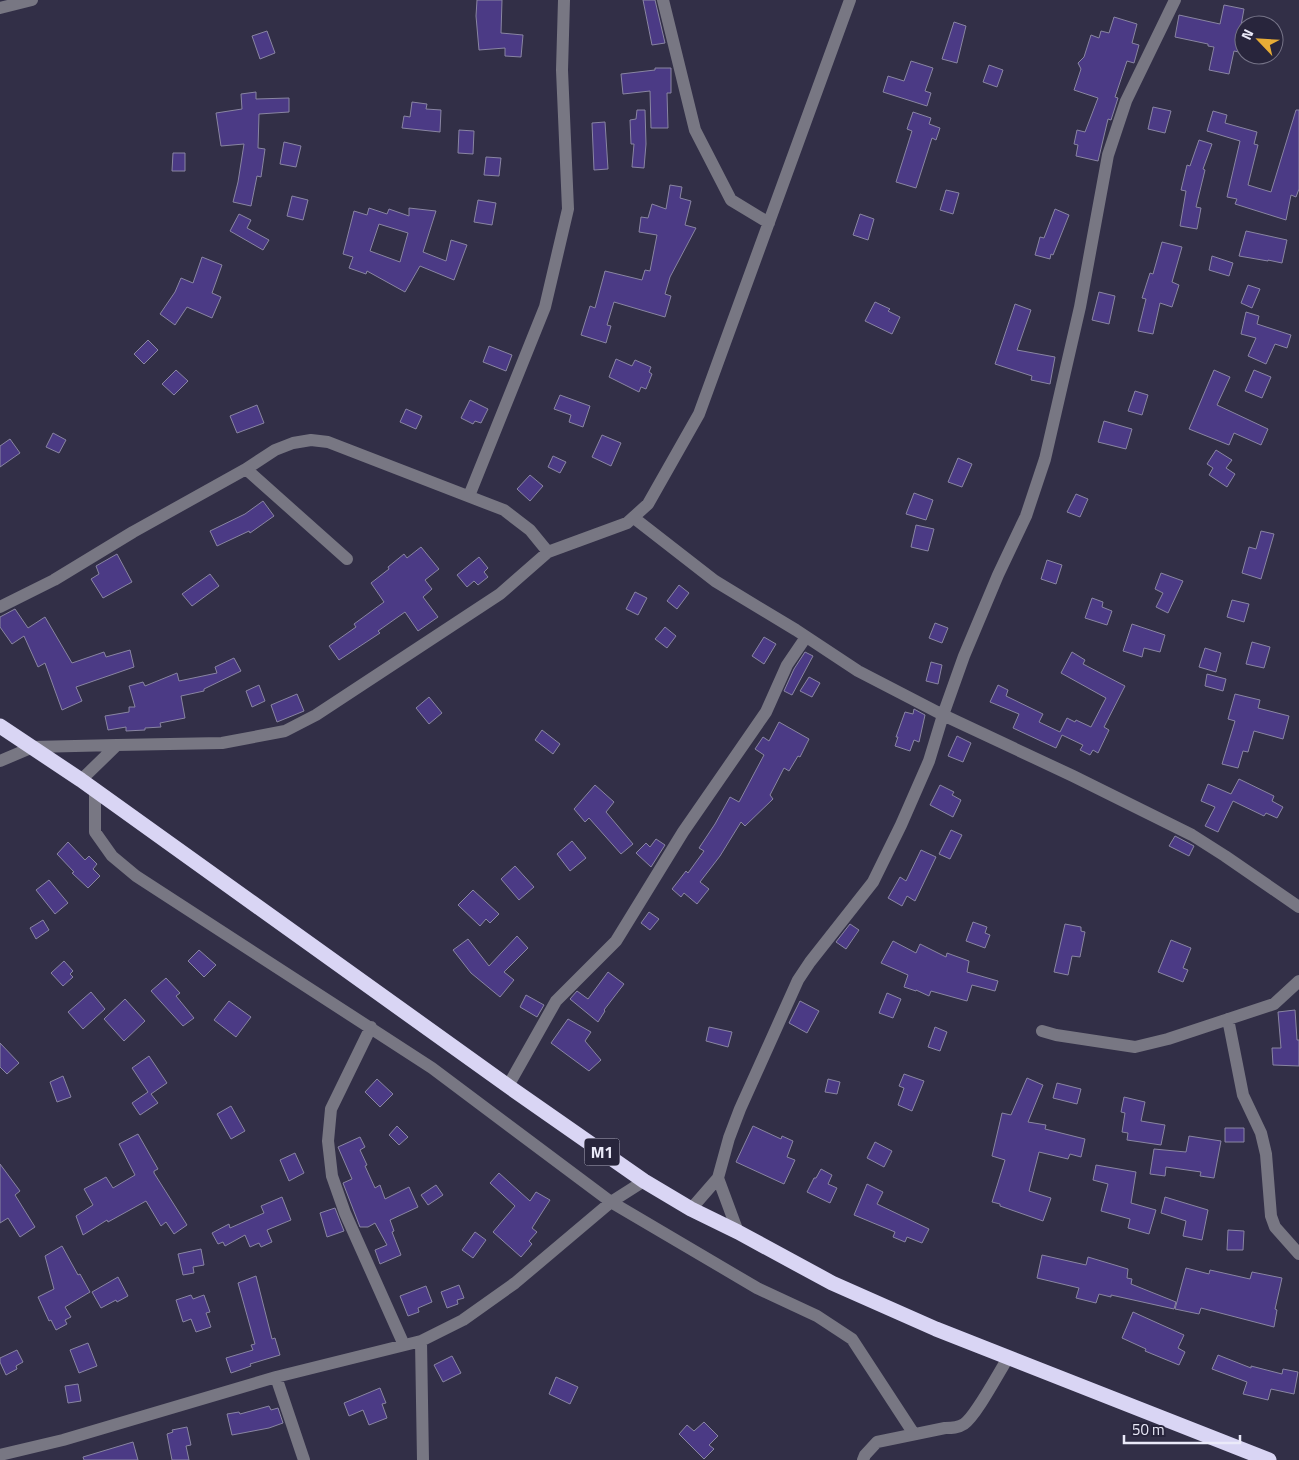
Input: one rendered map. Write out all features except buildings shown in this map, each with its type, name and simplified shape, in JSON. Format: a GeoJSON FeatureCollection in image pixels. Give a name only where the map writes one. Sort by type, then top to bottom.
{"type":"FeatureCollection","features":[{"type":"Feature","properties":{"kind":"highway","name":"M1"},"geometry":{"type":"LineString","coordinates":[[0,726],[81,780],[508,1086],[644,1181],[691,1209],[832,1282],[936,1329],[1269,1460]]}},
{"type":"Feature","properties":{"kind":"street"},"geometry":{"type":"LineString","coordinates":[[0,8],[32,0]]}},
{"type":"Feature","properties":{"kind":"street"},"geometry":{"type":"LineString","coordinates":[[470,496],[545,307],[568,209],[562,70],[564,0]]}},
{"type":"Feature","properties":{"kind":"street"},"geometry":{"type":"LineString","coordinates":[[663,0],[695,130],[731,200],[769,223]]}},
{"type":"Feature","properties":{"kind":"street"},"geometry":{"type":"LineString","coordinates":[[0,761],[33,748],[222,743],[285,731],[339,701],[500,594],[548,552],[628,523],[634,518],[648,504],[699,414],[850,0]]}},
{"type":"Feature","properties":{"kind":"street"},"geometry":{"type":"LineString","coordinates":[[691,1209],[718,1178],[729,1138],[740,1109],[798,980],[872,882],[901,825],[929,761],[964,656],[998,575],[1026,516],[1045,459],[1080,306],[1108,155],[1126,101],[1174,0]]}},
{"type":"Feature","properties":{"kind":"street"},"geometry":{"type":"LineString","coordinates":[[0,607],[54,580],[133,532],[246,469],[275,450],[293,443],[310,440],[328,442],[504,510],[517,519],[548,552]]}},
{"type":"Feature","properties":{"kind":"street"},"geometry":{"type":"LineString","coordinates":[[246,469],[346,558]]}},
{"type":"Feature","properties":{"kind":"street"},"geometry":{"type":"LineString","coordinates":[[634,518],[715,581],[858,671],[943,715],[1192,835],[1299,907]]}},
{"type":"Feature","properties":{"kind":"street"},"geometry":{"type":"LineString","coordinates":[[508,1086],[556,1002],[616,941],[684,832],[766,712],[786,665],[806,637]]}},
{"type":"Feature","properties":{"kind":"street"},"geometry":{"type":"LineString","coordinates":[[81,780],[117,745]]}},
{"type":"Feature","properties":{"kind":"street"},"geometry":{"type":"LineString","coordinates":[[95,790],[95,832],[112,856],[136,876],[432,1068],[611,1202],[757,1288],[817,1316],[852,1339],[914,1434]]}},
{"type":"Feature","properties":{"kind":"street"},"geometry":{"type":"LineString","coordinates":[[1042,1031],[1135,1048],[1168,1040],[1274,1004],[1299,981]]}},
{"type":"Feature","properties":{"kind":"street"},"geometry":{"type":"LineString","coordinates":[[1228,1020],[1243,1095],[1260,1133],[1266,1154],[1271,1216],[1275,1228],[1299,1254]]}},
{"type":"Feature","properties":{"kind":"street"},"geometry":{"type":"LineString","coordinates":[[371,1027],[331,1110],[328,1141],[332,1176],[345,1212],[404,1345]]}},
{"type":"Feature","properties":{"kind":"street"},"geometry":{"type":"LineString","coordinates":[[718,1178],[738,1232]]}},
{"type":"Feature","properties":{"kind":"street"},"geometry":{"type":"LineString","coordinates":[[0,1455],[63,1440],[276,1377],[421,1341],[463,1320],[514,1283],[611,1202],[644,1181]]}},
{"type":"Feature","properties":{"kind":"street"},"geometry":{"type":"LineString","coordinates":[[421,1341],[422,1460]]}},
{"type":"Feature","properties":{"kind":"street"},"geometry":{"type":"LineString","coordinates":[[863,1460],[877,1442],[955,1428],[965,1423],[973,1414],[1008,1358]]}},
{"type":"Feature","properties":{"kind":"street"},"geometry":{"type":"LineString","coordinates":[[276,1377],[304,1460]]}}]}
